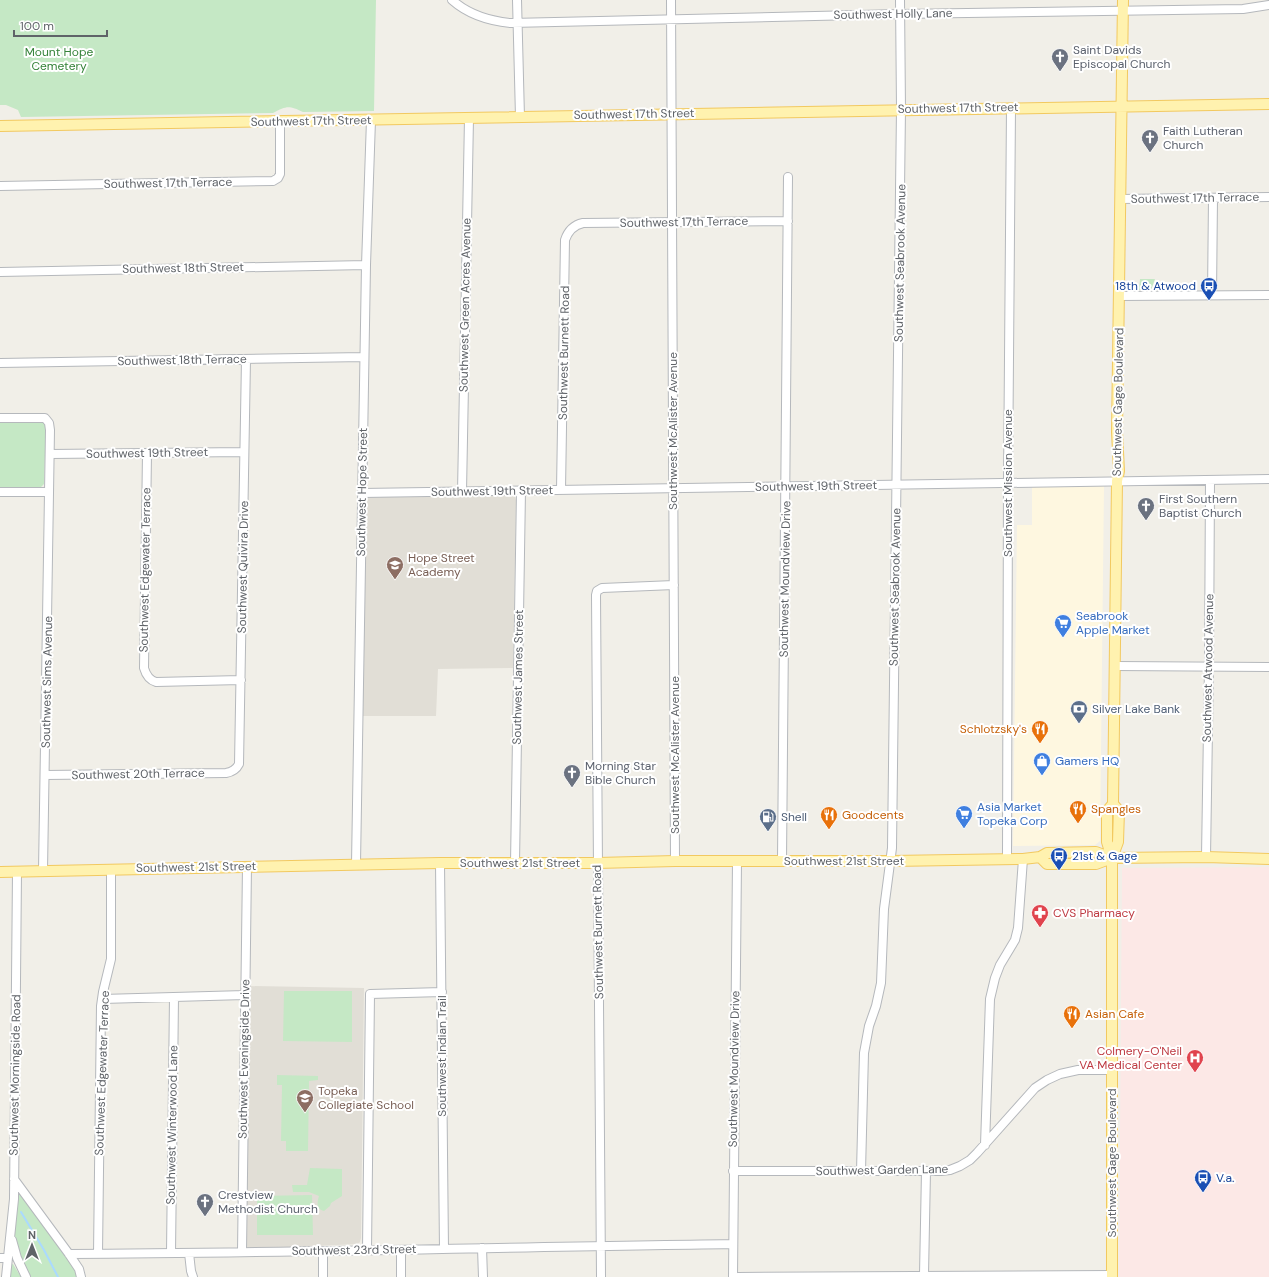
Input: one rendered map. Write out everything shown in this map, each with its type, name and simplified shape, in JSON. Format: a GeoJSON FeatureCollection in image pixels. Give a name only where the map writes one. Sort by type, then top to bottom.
{"type":"FeatureCollection","features":[{"type":"Feature","properties":{"kind":"main road","name":"Southwest Gage Boulevard"},"geometry":{"type":"LineString","coordinates":[[1112,1276],[1112,858],[1107,842],[1107,811],[1113,804],[1117,481],[1119,471],[1119,296],[1123,5]]}},
{"type":"Feature","properties":{"kind":"main road","name":"Southwest 17th Street"},"geometry":{"type":"LineString","coordinates":[[0,126],[1269,104]]}},
{"type":"Feature","properties":{"kind":"main road","name":"Southwest 21st Street"},"geometry":{"type":"LineString","coordinates":[[0,872],[356,864],[1023,859],[1040,857],[1047,853],[1096,852],[1112,858],[1206,857],[1269,859]]}},
{"type":"Feature","properties":{"kind":"street"},"geometry":{"type":"LineString","coordinates":[[452,0],[462,8],[486,19],[498,22],[517,22]]}},
{"type":"Feature","properties":{"kind":"street"},"geometry":{"type":"LineString","coordinates":[[517,0],[520,117]]}},
{"type":"Feature","properties":{"kind":"street","name":"Southwest McAlister Avenue"},"geometry":{"type":"LineString","coordinates":[[671,0],[675,861]]}},
{"type":"Feature","properties":{"kind":"street","name":"Southwest Seabrook Avenue"},"geometry":{"type":"LineString","coordinates":[[861,1171],[864,1053],[869,1026],[876,1006],[881,983],[884,909],[891,861],[901,110],[900,0]]}},
{"type":"Feature","properties":{"kind":"street","name":"Southwest Holly Lane"},"geometry":{"type":"LineString","coordinates":[[517,22],[900,14],[1123,5],[1243,8],[1269,5]]}},
{"type":"Feature","properties":{"kind":"street","name":"Southwest Mission Avenue"},"geometry":{"type":"LineString","coordinates":[[1006,859],[1011,108]]}},
{"type":"Feature","properties":{"kind":"street","name":"Southwest Green Acres Avenue"},"geometry":{"type":"LineString","coordinates":[[462,492],[469,118]]}},
{"type":"Feature","properties":{"kind":"street","name":"Southwest Hope Street"},"geometry":{"type":"LineString","coordinates":[[356,864],[364,357],[371,120]]}},
{"type":"Feature","properties":{"kind":"street","name":"Southwest 17th Terrace"},"geometry":{"type":"LineString","coordinates":[[0,186],[273,181],[278,178],[280,174],[280,121]]}},
{"type":"Feature","properties":{"kind":"street","name":"Southwest Moundview Drive"},"geometry":{"type":"LineString","coordinates":[[782,861],[788,177]]}},
{"type":"Feature","properties":{"kind":"street","name":"Southwest 17th Terrace"},"geometry":{"type":"LineString","coordinates":[[1120,199],[1269,197]]}},
{"type":"Feature","properties":{"kind":"street"},"geometry":{"type":"LineString","coordinates":[[1212,295],[1213,198]]}},
{"type":"Feature","properties":{"kind":"street","name":"Southwest 17th Terrace"},"geometry":{"type":"LineString","coordinates":[[581,223],[788,220]]}},
{"type":"Feature","properties":{"kind":"street","name":"Southwest Burnett Road"},"geometry":{"type":"LineString","coordinates":[[561,490],[565,240],[569,231],[581,223]]}},
{"type":"Feature","properties":{"kind":"street","name":"Southwest 18th Street"},"geometry":{"type":"LineString","coordinates":[[0,272],[366,265]]}},
{"type":"Feature","properties":{"kind":"street"},"geometry":{"type":"LineString","coordinates":[[1119,296],[1269,294]]}},
{"type":"Feature","properties":{"kind":"street","name":"Southwest 18th Terrace"},"geometry":{"type":"LineString","coordinates":[[0,363],[364,357]]}},
{"type":"Feature","properties":{"kind":"street","name":"Southwest Quivira Drive"},"geometry":{"type":"LineString","coordinates":[[231,772],[239,764],[246,359]]}},
{"type":"Feature","properties":{"kind":"street","name":"Southwest Sims Avenue"},"geometry":{"type":"LineString","coordinates":[[0,418],[41,418],[47,420],[50,430],[43,871]]}},
{"type":"Feature","properties":{"kind":"street","name":"Southwest 19th Street"},"geometry":{"type":"LineString","coordinates":[[50,454],[244,452]]}},
{"type":"Feature","properties":{"kind":"street","name":"Southwest Edgewater Terrace"},"geometry":{"type":"LineString","coordinates":[[147,453],[144,668],[148,677],[156,682],[241,680]]}},
{"type":"Feature","properties":{"kind":"street","name":"Southwest 19th Street"},"geometry":{"type":"LineString","coordinates":[[362,493],[1269,479]]}},
{"type":"Feature","properties":{"kind":"street","name":"Southwest Atwood Avenue"},"geometry":{"type":"LineString","coordinates":[[1206,857],[1210,480]]}},
{"type":"Feature","properties":{"kind":"street","name":"Southwest James Street"},"geometry":{"type":"LineString","coordinates":[[515,863],[521,491]]}},
{"type":"Feature","properties":{"kind":"street"},"geometry":{"type":"LineString","coordinates":[[0,492],[49,492]]}},
{"type":"Feature","properties":{"kind":"street","name":"Southwest Burnett Road"},"geometry":{"type":"LineString","coordinates":[[600,1277],[596,595],[599,588],[674,585]]}},
{"type":"Feature","properties":{"kind":"street"},"geometry":{"type":"LineString","coordinates":[[1115,666],[1269,667]]}},
{"type":"Feature","properties":{"kind":"street","name":"Southwest 20th Terrace"},"geometry":{"type":"LineString","coordinates":[[45,776],[231,772]]}},
{"type":"Feature","properties":{"kind":"street"},"geometry":{"type":"LineString","coordinates":[[985,1145],[990,999],[1000,965],[1011,947],[1018,928],[1023,859]]}},
{"type":"Feature","properties":{"kind":"street","name":"Southwest Moundview Drive"},"geometry":{"type":"LineString","coordinates":[[733,1277],[737,861]]}},
{"type":"Feature","properties":{"kind":"street","name":"Southwest Indian Trail"},"geometry":{"type":"LineString","coordinates":[[440,863],[444,1249]]}},
{"type":"Feature","properties":{"kind":"street","name":"Southwest Eveningside Drive"},"geometry":{"type":"LineString","coordinates":[[242,1252],[247,866]]}},
{"type":"Feature","properties":{"kind":"street","name":"Southwest Edgewater Terrace"},"geometry":{"type":"LineString","coordinates":[[98,1254],[102,999],[111,959],[111,869]]}},
{"type":"Feature","properties":{"kind":"street","name":"Southwest Morningside Road"},"geometry":{"type":"LineString","coordinates":[[6,1277],[4,1258],[10,1236],[14,1199],[17,872]]}},
{"type":"Feature","properties":{"kind":"street"},"geometry":{"type":"LineString","coordinates":[[368,1250],[370,994],[442,992]]}},
{"type":"Feature","properties":{"kind":"street"},"geometry":{"type":"LineString","coordinates":[[102,999],[245,995]]}},
{"type":"Feature","properties":{"kind":"street","name":"Southwest Winterwood Lane"},"geometry":{"type":"LineString","coordinates":[[171,1253],[174,997]]}},
{"type":"Feature","properties":{"kind":"street","name":"Southwest Garden Lane"},"geometry":{"type":"LineString","coordinates":[[733,1171],[950,1170],[970,1160],[1035,1088],[1047,1080],[1060,1074],[1078,1070],[1112,1070]]}},
{"type":"Feature","properties":{"kind":"street"},"geometry":{"type":"LineString","coordinates":[[919,1276],[926,1171]]}},
{"type":"Feature","properties":{"kind":"street"},"geometry":{"type":"LineString","coordinates":[[14,1179],[70,1254],[79,1269],[81,1277]]}},
{"type":"Feature","properties":{"kind":"street"},"geometry":{"type":"LineString","coordinates":[[10,1236],[12,1238],[17,1258],[26,1277]]}},
{"type":"Feature","properties":{"kind":"street","name":"Southwest 23rd Street"},"geometry":{"type":"LineString","coordinates":[[70,1254],[733,1244]]}},
{"type":"Feature","properties":{"kind":"street"},"geometry":{"type":"LineString","coordinates":[[482,1248],[482,1277]]}},
{"type":"Feature","properties":{"kind":"street"},"geometry":{"type":"LineString","coordinates":[[401,1250],[401,1277]]}},
{"type":"Feature","properties":{"kind":"street"},"geometry":{"type":"LineString","coordinates":[[323,1251],[323,1277]]}},
{"type":"Feature","properties":{"kind":"street"},"geometry":{"type":"LineString","coordinates":[[189,1253],[193,1277]]}},
{"type":"Feature","properties":{"kind":"street"},"geometry":{"type":"LineString","coordinates":[[738,1277],[1112,1276]]}},
{"type":"Feature","properties":{"kind":"shaded area"},"geometry":{"type":"Polygon","coordinates":[[[1032,486],[1104,486],[1100,841],[1095,845],[1013,846],[1017,525],[1032,525],[1032,486]]]}},
{"type":"Feature","properties":{"kind":"shaded area"},"geometry":{"type":"Polygon","coordinates":[[[369,496],[515,496],[516,500],[513,668],[438,669],[436,716],[361,716],[365,502],[367,498],[369,496]]]}},
{"type":"Feature","properties":{"kind":"shaded area","name":"Colmery-O'Neil VA Medical Center"},"geometry":{"type":"Polygon","coordinates":[[[1269,867],[1269,1277],[1119,1277],[1122,868],[1269,867]]]}},
{"type":"Feature","properties":{"kind":"shaded area","name":"Topeka Collegiate School"},"geometry":{"type":"Polygon","coordinates":[[[248,986],[364,988],[361,1238],[358,1244],[252,1249],[248,1248],[246,1245],[248,986]]]}},
{"type":"Feature","properties":{"kind":"green space","name":"Mount Hope Cemetery"},"geometry":{"type":"Polygon","coordinates":[[[0,0],[376,0],[374,111],[303,112],[288,107],[273,113],[21,117],[18,110],[6,105],[0,105],[0,0]]]}},
{"type":"Feature","properties":{"kind":"green space"},"geometry":{"type":"Polygon","coordinates":[[[1140,279],[1155,279],[1151,290],[1139,290],[1140,279]]]}},
{"type":"Feature","properties":{"kind":"green space"},"geometry":{"type":"Polygon","coordinates":[[[42,421],[46,426],[44,484],[39,489],[0,487],[0,422],[42,421]]]}},
{"type":"Feature","properties":{"kind":"green space"},"geometry":{"type":"Polygon","coordinates":[[[284,991],[352,991],[352,1042],[283,1041],[284,991]]]}},
{"type":"Feature","properties":{"kind":"green space"},"geometry":{"type":"Polygon","coordinates":[[[277,1075],[318,1076],[318,1080],[309,1081],[308,1151],[286,1151],[286,1141],[281,1141],[282,1085],[277,1085],[277,1075]]]}},
{"type":"Feature","properties":{"kind":"green space"},"geometry":{"type":"Polygon","coordinates":[[[310,1168],[342,1169],[342,1196],[331,1203],[330,1206],[324,1211],[318,1207],[319,1196],[309,1192],[293,1192],[292,1185],[307,1185],[310,1168]]]}},
{"type":"Feature","properties":{"kind":"green space"},"geometry":{"type":"Polygon","coordinates":[[[14,1179],[81,1277],[26,1277],[14,1241],[12,1217],[14,1179]]]}},
{"type":"Feature","properties":{"kind":"green space"},"geometry":{"type":"Polygon","coordinates":[[[312,1195],[313,1235],[257,1235],[257,1196],[312,1195]]]}},
{"type":"Feature","properties":{"kind":"green space"},"geometry":{"type":"Polygon","coordinates":[[[13,1264],[21,1277],[9,1277],[10,1265],[13,1264]]]}},
{"type":"Feature","properties":{"kind":"waterway"},"geometry":{"type":"LineString","coordinates":[[21,1212],[58,1277]]}},
{"type":"Feature","properties":{"kind":"place","name":"Saint Davids Episcopal Church"},"geometry":{"type":"Point","coordinates":[1060,72]}},
{"type":"Feature","properties":{"kind":"place","name":"Faith Lutheran Church"},"geometry":{"type":"Point","coordinates":[1150,153]}},
{"type":"Feature","properties":{"kind":"place","name":"18th & Atwood"},"geometry":{"type":"Point","coordinates":[1209,301]}},
{"type":"Feature","properties":{"kind":"place","name":"First Southern Baptist Church"},"geometry":{"type":"Point","coordinates":[1146,521]}},
{"type":"Feature","properties":{"kind":"place","name":"Hope Street Academy"},"geometry":{"type":"Point","coordinates":[395,580]}},
{"type":"Feature","properties":{"kind":"place","name":"Seabrook Apple Market"},"geometry":{"type":"Point","coordinates":[1063,638]}},
{"type":"Feature","properties":{"kind":"place","name":"Silver Lake Bank"},"geometry":{"type":"Point","coordinates":[1079,724]}},
{"type":"Feature","properties":{"kind":"place","name":"Schlotzsky's"},"geometry":{"type":"Point","coordinates":[1040,744]}},
{"type":"Feature","properties":{"kind":"place","name":"Gamers HQ"},"geometry":{"type":"Point","coordinates":[1042,776]}},
{"type":"Feature","properties":{"kind":"place","name":"Morning Star Bible Church"},"geometry":{"type":"Point","coordinates":[572,788]}},
{"type":"Feature","properties":{"kind":"place","name":"Spangles"},"geometry":{"type":"Point","coordinates":[1078,824]}},
{"type":"Feature","properties":{"kind":"place","name":"Asia Market Topeka Corp"},"geometry":{"type":"Point","coordinates":[964,829]}},
{"type":"Feature","properties":{"kind":"place","name":"Goodcents"},"geometry":{"type":"Point","coordinates":[829,830]}},
{"type":"Feature","properties":{"kind":"place","name":"Shell"},"geometry":{"type":"Point","coordinates":[768,832]}},
{"type":"Feature","properties":{"kind":"place","name":"21st & Gage"},"geometry":{"type":"Point","coordinates":[1059,871]}},
{"type":"Feature","properties":{"kind":"place","name":"CVS Pharmacy"},"geometry":{"type":"Point","coordinates":[1040,928]}},
{"type":"Feature","properties":{"kind":"place","name":"Asian Cafe"},"geometry":{"type":"Point","coordinates":[1072,1029]}},
{"type":"Feature","properties":{"kind":"place","name":"Colmery-O'Neil VA Medical Center"},"geometry":{"type":"Point","coordinates":[1195,1073]}},
{"type":"Feature","properties":{"kind":"place","name":"Topeka Collegiate School"},"geometry":{"type":"Point","coordinates":[305,1113]}},
{"type":"Feature","properties":{"kind":"place","name":"V.a."},"geometry":{"type":"Point","coordinates":[1203,1193]}},
{"type":"Feature","properties":{"kind":"place","name":"Crestview Methodist Church"},"geometry":{"type":"Point","coordinates":[205,1217]}}]}
